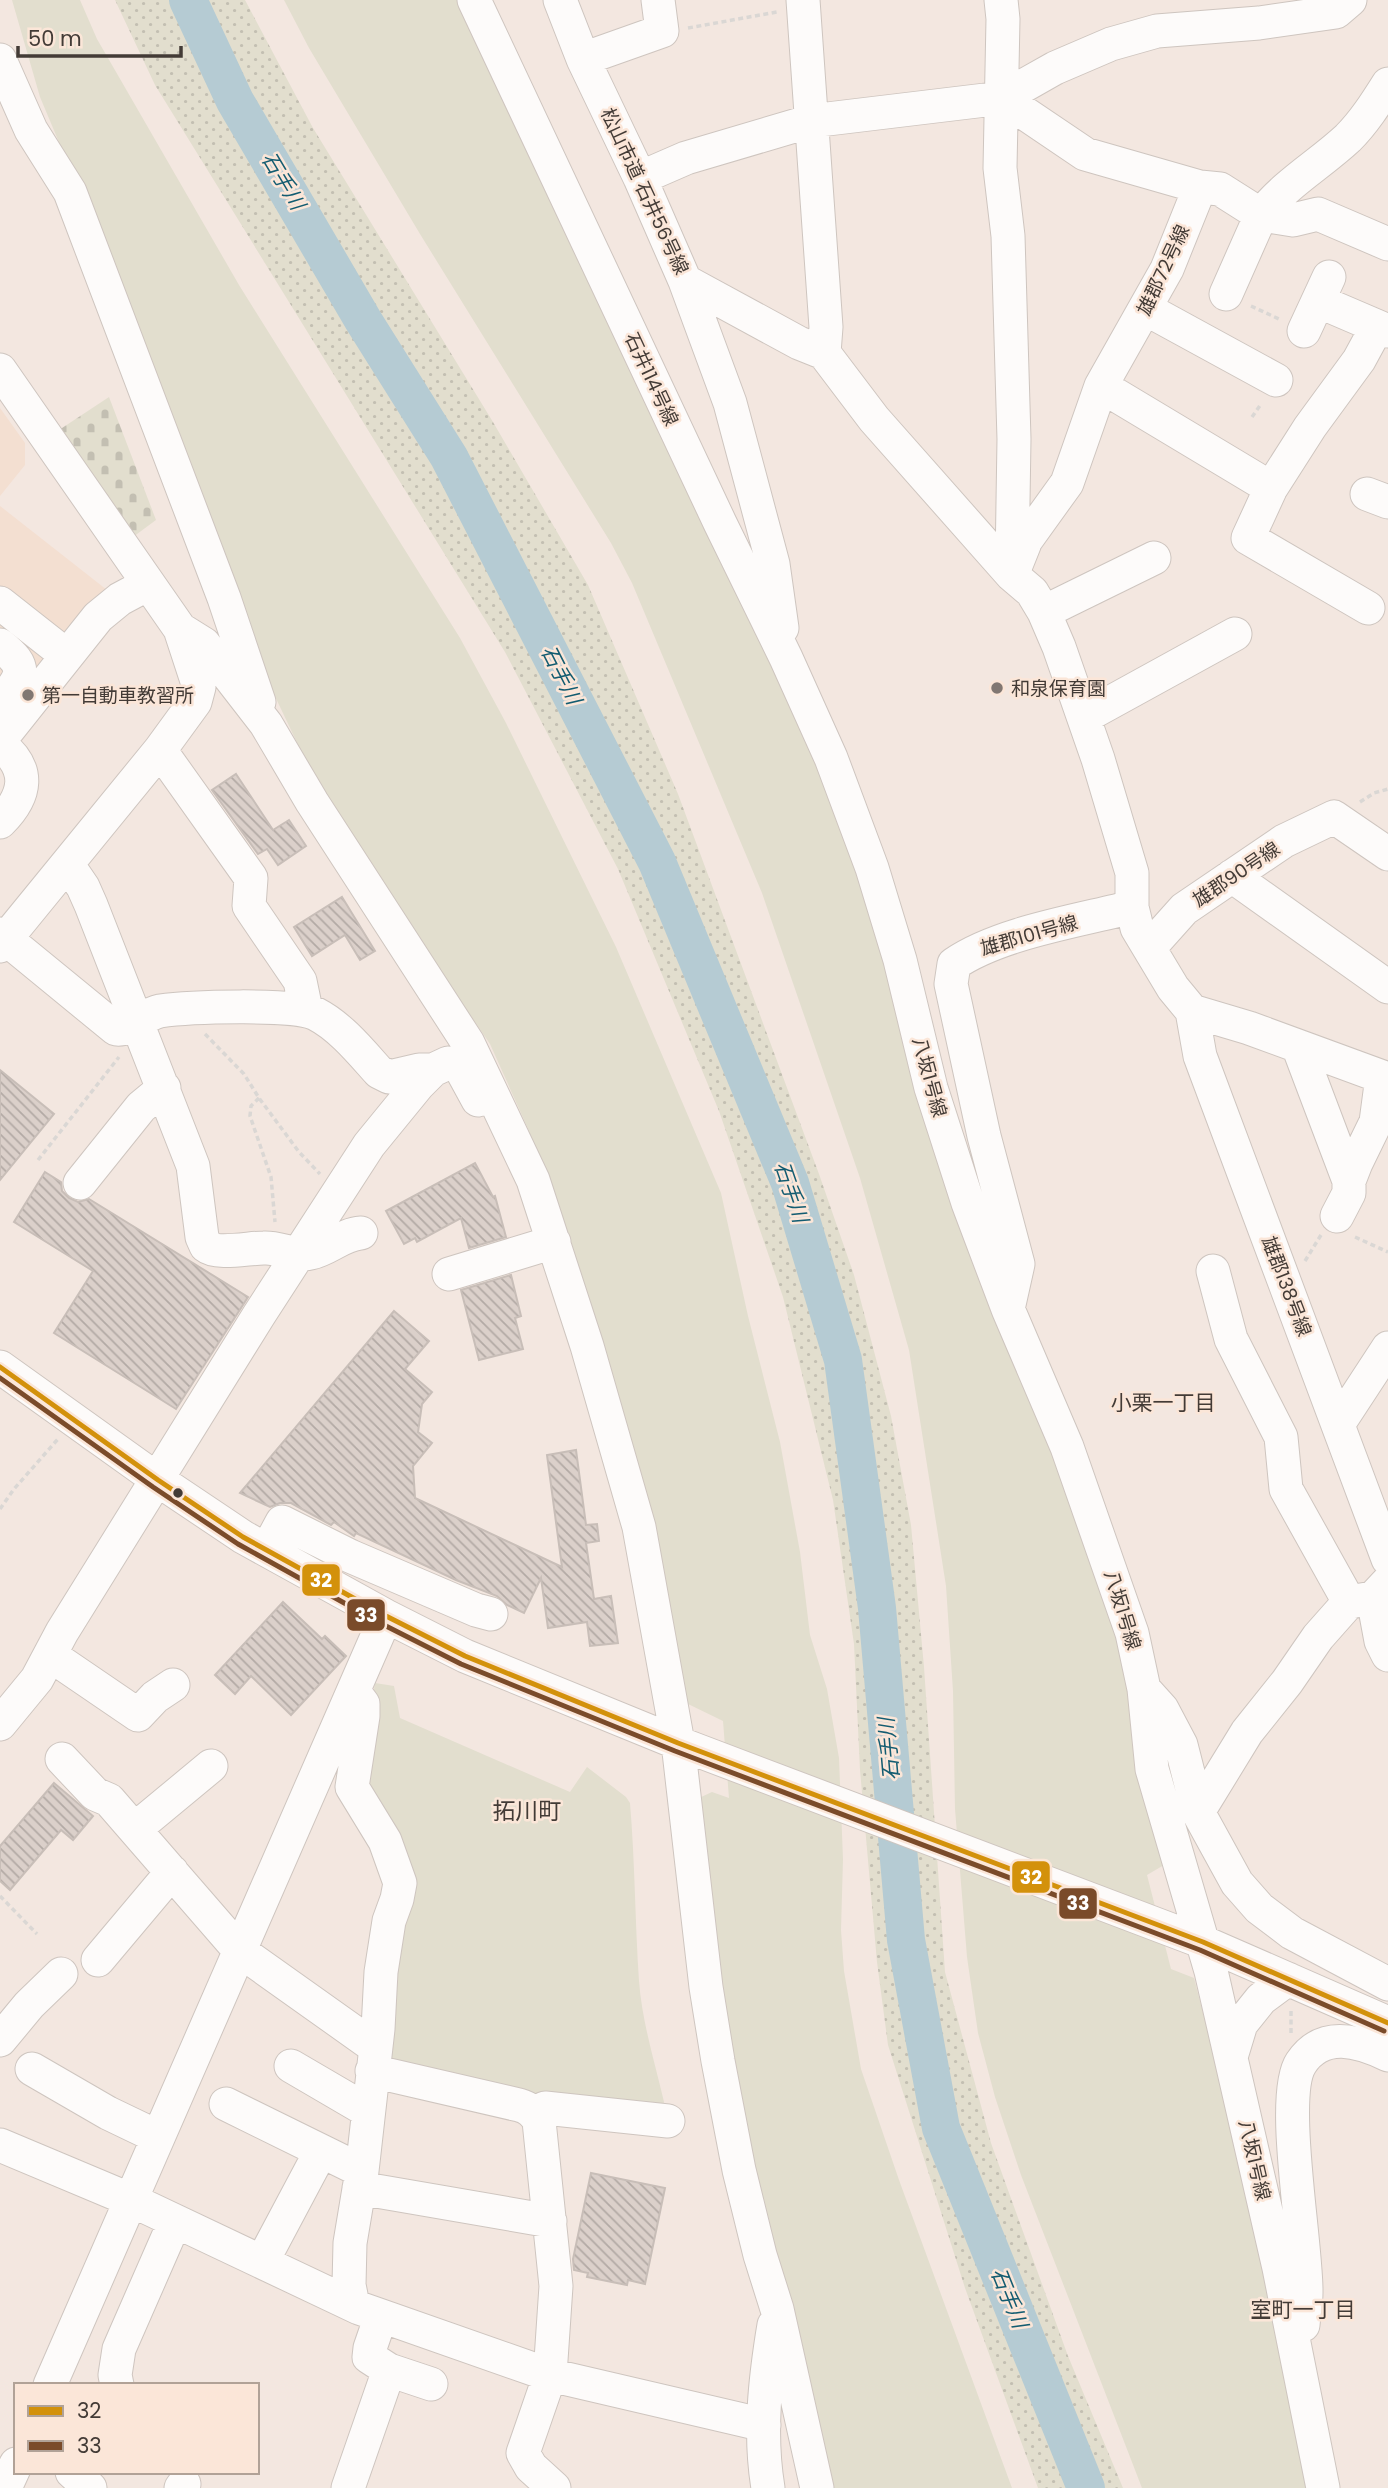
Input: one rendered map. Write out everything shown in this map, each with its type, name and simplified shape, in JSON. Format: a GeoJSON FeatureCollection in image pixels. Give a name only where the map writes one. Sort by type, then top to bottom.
{"type":"FeatureCollection","features":[{"type":"Feature","properties":{"kind":"street","name":"石井114号線"},"geometry":{"type":"LineString","coordinates":[[474,0],[831,758]]}},
{"type":"Feature","properties":{"kind":"street","name":"松山市道 石井56号線"},"geometry":{"type":"LineString","coordinates":[[560,0],[583,59],[640,178],[685,281],[799,343],[824,353],[874,419],[1012,575],[1032,592],[1044,611],[1084,717],[1132,873],[1132,907]]}},
{"type":"Feature","properties":{"kind":"street"},"geometry":{"type":"LineString","coordinates":[[1001,0],[1000,168],[1008,236],[1014,439],[1012,575]]}},
{"type":"Feature","properties":{"kind":"street"},"geometry":{"type":"LineString","coordinates":[[640,178],[686,158],[811,121],[1002,98],[1055,68],[1111,44],[1157,31],[1258,12],[1336,12],[1350,0]]}},
{"type":"Feature","properties":{"kind":"street"},"geometry":{"type":"LineString","coordinates":[[803,3],[826,327],[824,353]]}},
{"type":"Feature","properties":{"kind":"street"},"geometry":{"type":"LineString","coordinates":[[583,59],[660,15]]}},
{"type":"Feature","properties":{"kind":"street"},"geometry":{"type":"LineString","coordinates":[[0,60],[31,130],[70,192],[220,585],[266,724]]}},
{"type":"Feature","properties":{"kind":"street"},"geometry":{"type":"LineString","coordinates":[[1226,294],[1261,215],[1292,181],[1348,138],[1367,116],[1388,84]]}},
{"type":"Feature","properties":{"kind":"street"},"geometry":{"type":"LineString","coordinates":[[1002,98],[1085,155],[1200,187],[1220,189],[1261,215],[1293,220],[1318,214],[1388,244]]}},
{"type":"Feature","properties":{"kind":"street","name":"雄郡72号線"},"geometry":{"type":"LineString","coordinates":[[1012,575],[1026,540],[1067,483],[1101,386],[1167,269],[1200,187]]}},
{"type":"Feature","properties":{"kind":"street"},"geometry":{"type":"LineString","coordinates":[[685,281],[730,403],[774,564],[786,659]]}},
{"type":"Feature","properties":{"kind":"street"},"geometry":{"type":"LineString","coordinates":[[1304,331],[1324,289],[1382,329],[1310,427],[1272,488],[1248,538],[1368,606]]}},
{"type":"Feature","properties":{"kind":"street"},"geometry":{"type":"LineString","coordinates":[[1146,309],[1276,380]]}},
{"type":"Feature","properties":{"kind":"street"},"geometry":{"type":"LineString","coordinates":[[0,370],[180,629],[198,688],[195,702],[160,750],[68,865],[2,939],[116,1029],[139,1026],[158,1012],[250,1008],[306,1010],[333,1026],[379,1072],[389,1077],[419,1070],[433,1070]]}},
{"type":"Feature","properties":{"kind":"street"},"geometry":{"type":"LineString","coordinates":[[1101,386],[1272,488]]}},
{"type":"Feature","properties":{"kind":"street"},"geometry":{"type":"LineString","coordinates":[[1044,611],[1154,558]]}},
{"type":"Feature","properties":{"kind":"street"},"geometry":{"type":"LineString","coordinates":[[3,725],[99,617],[120,599],[149,584]]}},
{"type":"Feature","properties":{"kind":"street"},"geometry":{"type":"LineString","coordinates":[[0,603],[66,655]]}},
{"type":"Feature","properties":{"kind":"street"},"geometry":{"type":"LineString","coordinates":[[180,629],[204,644],[266,724],[312,802],[467,1043],[521,1151],[554,1242],[639,1527],[678,1743],[706,1987],[718,2061],[739,2170],[760,2255],[777,2309],[817,2488]]}},
{"type":"Feature","properties":{"kind":"street"},"geometry":{"type":"LineString","coordinates":[[1084,717],[1236,634]]}},
{"type":"Feature","properties":{"kind":"street"},"geometry":{"type":"LineString","coordinates":[[0,645],[18,660],[20,672],[3,725],[22,775],[19,795],[0,822]]}},
{"type":"Feature","properties":{"kind":"street"},"geometry":{"type":"LineString","coordinates":[[160,750],[251,877],[249,905],[300,981],[306,1010]]}},
{"type":"Feature","properties":{"kind":"street","name":"八坂1号線"},"geometry":{"type":"LineString","coordinates":[[831,758],[880,894],[900,960],[931,1088],[964,1191],[1008,1309],[1067,1447],[1132,1633],[1144,1689],[1152,1769],[1192,1937],[1231,2057],[1279,2268],[1323,2488]]}},
{"type":"Feature","properties":{"kind":"street","name":"雄郡90号線"},"geometry":{"type":"LineString","coordinates":[[1150,947],[1184,909],[1284,841],[1334,817],[1388,854]]}},
{"type":"Feature","properties":{"kind":"street"},"geometry":{"type":"LineString","coordinates":[[68,865],[83,887],[193,1166],[202,1237],[206,1246],[217,1251],[235,1248],[311,1253],[352,1234],[361,1233]]}},
{"type":"Feature","properties":{"kind":"street"},"geometry":{"type":"LineString","coordinates":[[1232,876],[1388,987]]}},
{"type":"Feature","properties":{"kind":"street"},"geometry":{"type":"LineString","coordinates":[[1132,907],[1137,928],[1173,988],[1192,1012],[1298,1046],[1385,1078],[1376,1122],[1349,1181],[1349,1193],[1338,1225]]}},
{"type":"Feature","properties":{"kind":"street","name":"雄郡101号線"},"geometry":{"type":"LineString","coordinates":[[1008,1309],[1018,1264],[984,1136],[951,984],[954,964],[972,951],[1132,907]]}},
{"type":"Feature","properties":{"kind":"street","name":"雄郡138号線"},"geometry":{"type":"LineString","coordinates":[[1192,1012],[1200,1056],[1388,1559]]}},
{"type":"Feature","properties":{"kind":"street"},"geometry":{"type":"LineString","coordinates":[[1298,1046],[1319,1130],[1349,1181]]}},
{"type":"Feature","properties":{"kind":"street"},"geometry":{"type":"LineString","coordinates":[[0,1724],[37,1679],[62,1632],[259,1315],[289,1251],[339,1193],[369,1145],[433,1070],[448,1063],[460,1068],[503,1144],[521,1151]]}},
{"type":"Feature","properties":{"kind":"street"},"geometry":{"type":"LineString","coordinates":[[80,1183],[141,1107],[164,1088]]}},
{"type":"Feature","properties":{"kind":"street"},"geometry":{"type":"LineString","coordinates":[[449,1274],[554,1242]]}},
{"type":"Feature","properties":{"kind":"street"},"geometry":{"type":"LineString","coordinates":[[1213,1271],[1231,1339],[1281,1437],[1286,1489],[1370,1594],[1381,1641],[1388,1655]]}},
{"type":"Feature","properties":{"kind":"street"},"geometry":{"type":"LineString","coordinates":[[1339,1423],[1388,1348]]}},
{"type":"Feature","properties":{"kind":"street"},"geometry":{"type":"LineString","coordinates":[[0,1367],[243,1537],[465,1656],[678,1743],[1192,1937],[1388,2023]]}},
{"type":"Feature","properties":{"kind":"street"},"geometry":{"type":"LineString","coordinates":[[267,1550],[282,1522],[351,1556],[491,1614]]}},
{"type":"Feature","properties":{"kind":"street"},"geometry":{"type":"LineString","coordinates":[[1198,1812],[1247,1732],[1287,1682],[1318,1636],[1370,1594]]}},
{"type":"Feature","properties":{"kind":"street"},"geometry":{"type":"LineString","coordinates":[[51,2383],[386,1616]]}},
{"type":"Feature","properties":{"kind":"street"},"geometry":{"type":"LineString","coordinates":[[50,1656],[138,1716],[155,1697],[173,1685]]}},
{"type":"Feature","properties":{"kind":"street"},"geometry":{"type":"LineString","coordinates":[[1144,1689],[1163,1709],[1181,1745],[1198,1812],[1237,1883],[1259,1908],[1292,1933],[1388,1984]]}},
{"type":"Feature","properties":{"kind":"street"},"geometry":{"type":"LineString","coordinates":[[353,1692],[363,1704],[363,1716],[352,1787],[385,1841],[400,1883],[389,1921],[381,1972],[374,2059],[349,2264],[349,2285],[367,2311],[369,2357],[389,2370],[431,2384]]}},
{"type":"Feature","properties":{"kind":"street"},"geometry":{"type":"LineString","coordinates":[[62,1759],[95,1794],[109,1800],[240,1951],[374,2059],[519,2105],[535,2113],[539,2121],[556,2286],[550,2375],[523,2453],[531,2467],[554,2488]]}},
{"type":"Feature","properties":{"kind":"street"},"geometry":{"type":"LineString","coordinates":[[135,1829],[211,1766]]}},
{"type":"Feature","properties":{"kind":"street"},"geometry":{"type":"LineString","coordinates":[[107,1959],[172,1872]]}},
{"type":"Feature","properties":{"kind":"street"},"geometry":{"type":"LineString","coordinates":[[0,2040],[29,2005],[61,1974]]}},
{"type":"Feature","properties":{"kind":"street"},"geometry":{"type":"LineString","coordinates":[[1231,2057],[1241,2024],[1261,1999],[1288,1979]]}},
{"type":"Feature","properties":{"kind":"street"},"geometry":{"type":"LineString","coordinates":[[1297,2362],[1306,2292],[1293,2117],[1295,2076],[1301,2063],[1318,2046],[1336,2040],[1373,2048],[1388,2055]]}},
{"type":"Feature","properties":{"kind":"street"},"geometry":{"type":"LineString","coordinates":[[32,2069],[108,2113],[159,2137]]}},
{"type":"Feature","properties":{"kind":"street"},"geometry":{"type":"LineString","coordinates":[[299,2078],[368,2111]]}},
{"type":"Feature","properties":{"kind":"street"},"geometry":{"type":"LineString","coordinates":[[226,2104],[321,2151],[360,2179],[550,2221]]}},
{"type":"Feature","properties":{"kind":"street"},"geometry":{"type":"LineString","coordinates":[[535,2113],[545,2108],[668,2121]]}},
{"type":"Feature","properties":{"kind":"street"},"geometry":{"type":"LineString","coordinates":[[262,2262],[321,2151]]}},
{"type":"Feature","properties":{"kind":"street"},"geometry":{"type":"LineString","coordinates":[[2,2152],[131,2200],[367,2311],[550,2375],[764,2425]]}},
{"type":"Feature","properties":{"kind":"street"},"geometry":{"type":"LineString","coordinates":[[117,2383],[119,2349],[174,2221]]}},
{"type":"Feature","properties":{"kind":"street"},"geometry":{"type":"LineString","coordinates":[[768,2488],[764,2464],[766,2375],[777,2309]]}},
{"type":"Feature","properties":{"kind":"street"},"geometry":{"type":"LineString","coordinates":[[348,2488],[389,2370]]}},
{"type":"Feature","properties":{"kind":"street"},"geometry":{"type":"LineString","coordinates":[[764,2425],[790,2488]]}},
{"type":"Feature","properties":{"kind":"street"},"geometry":{"type":"LineString","coordinates":[[74,2474],[90,2488]]}},
{"type":"Feature","properties":{"kind":"path"},"geometry":{"type":"LineString","coordinates":[[660,15],[666,33],[803,3]]}},
{"type":"Feature","properties":{"kind":"path"},"geometry":{"type":"LineString","coordinates":[[1226,294],[1304,331]]}},
{"type":"Feature","properties":{"kind":"path"},"geometry":{"type":"LineString","coordinates":[[194,1010],[201,1029],[238,1068],[299,1152],[339,1193]]}},
{"type":"Feature","properties":{"kind":"path"},"geometry":{"type":"LineString","coordinates":[[38,1160],[139,1026]]}},
{"type":"Feature","properties":{"kind":"path"},"geometry":{"type":"LineString","coordinates":[[258,1098],[251,1106],[250,1115],[271,1177],[289,1251]]}},
{"type":"Feature","properties":{"kind":"path"},"geometry":{"type":"LineString","coordinates":[[1288,1290],[1338,1225],[1388,1252]]}},
{"type":"Feature","properties":{"kind":"path"},"geometry":{"type":"LineString","coordinates":[[0,1509],[13,1489],[59,1437]]}},
{"type":"Feature","properties":{"kind":"path"},"geometry":{"type":"LineString","coordinates":[[0,1896],[37,1934]]}},
{"type":"Feature","properties":{"kind":"shaded area"},"geometry":{"type":"Polygon","coordinates":[[[0,408],[25,443],[25,465],[0,496],[0,408]]]}},
{"type":"Feature","properties":{"kind":"shaded area","name":"第一自動車教習所"},"geometry":{"type":"Polygon","coordinates":[[[0,506],[107,590],[112,627],[0,764],[0,506]]]}},
{"type":"Feature","properties":{"kind":"green space"},"geometry":{"type":"Polygon","coordinates":[[[12,0],[80,0],[97,39],[239,285],[460,638],[506,723],[616,947],[721,1193],[780,1442],[800,1552],[810,1635],[827,1689],[839,1758],[843,1859],[841,1930],[844,1971],[861,2069],[1012,2488],[827,2488],[730,2058],[699,1798],[712,1792],[729,1798],[723,1721],[686,1703],[650,1505],[637,1488],[570,1245],[529,1131],[490,1044],[411,928],[311,772],[261,667],[40,97],[12,0]]]}},
{"type":"Feature","properties":{"kind":"green space"},"geometry":{"type":"Polygon","coordinates":[[[115,0],[245,0],[313,128],[493,422],[588,585],[678,794],[854,1275],[891,1416],[911,1525],[924,1667],[945,1972],[991,2143],[1068,2356],[1123,2488],[1038,2488],[965,2288],[888,2045],[877,1962],[860,1770],[854,1644],[833,1500],[783,1297],[719,1111],[618,869],[505,652],[155,85],[115,0]]]}},
{"type":"Feature","properties":{"kind":"green space"},"geometry":{"type":"Polygon","coordinates":[[[284,0],[460,0],[827,781],[1124,1659],[1134,1754],[1164,1865],[1147,1875],[1171,1969],[1194,1978],[1246,2179],[1306,2488],[1142,2488],[1021,2175],[995,2097],[978,2033],[967,1957],[955,1809],[953,1691],[946,1586],[909,1350],[860,1178],[762,893],[632,583],[611,543],[420,234],[309,48],[284,0]]]}},
{"type":"Feature","properties":{"kind":"green space"},"geometry":{"type":"Polygon","coordinates":[[[109,397],[156,520],[133,537],[56,432],[109,397]]]}},
{"type":"Feature","properties":{"kind":"green space"},"geometry":{"type":"Polygon","coordinates":[[[375,1683],[394,1686],[400,1718],[570,1792],[587,1767],[626,1797],[630,1803],[632,1825],[641,1996],[664,2102],[662,2108],[548,2103],[385,2062],[397,1928],[361,1771],[375,1683]]]}},
{"type":"Feature","properties":{"kind":"building"},"geometry":{"type":"Polygon","coordinates":[[[236,774],[273,830],[289,820],[306,846],[278,865],[267,849],[258,854],[212,790],[236,774]]]}},
{"type":"Feature","properties":{"kind":"building"},"geometry":{"type":"Polygon","coordinates":[[[342,897],[375,951],[360,960],[345,935],[312,956],[294,927],[342,897]]]}},
{"type":"Feature","properties":{"kind":"building"},"geometry":{"type":"Polygon","coordinates":[[[0,1070],[54,1114],[0,1180],[0,1070]]]}},
{"type":"Feature","properties":{"kind":"building"},"geometry":{"type":"Polygon","coordinates":[[[475,1163],[493,1197],[495,1196],[506,1237],[469,1248],[461,1218],[417,1242],[415,1238],[404,1244],[386,1211],[475,1163]]]}},
{"type":"Feature","properties":{"kind":"building"},"geometry":{"type":"Polygon","coordinates":[[[45,1172],[61,1182],[62,1191],[69,1198],[78,1202],[89,1199],[248,1297],[176,1409],[54,1333],[93,1271],[14,1222],[45,1172]]]}},
{"type":"Feature","properties":{"kind":"building"},"geometry":{"type":"Polygon","coordinates":[[[511,1275],[521,1316],[515,1318],[523,1349],[479,1360],[461,1290],[511,1275]]]}},
{"type":"Feature","properties":{"kind":"building"},"geometry":{"type":"Polygon","coordinates":[[[394,1311],[429,1341],[405,1369],[432,1392],[422,1404],[418,1432],[432,1443],[413,1466],[415,1498],[562,1567],[547,1455],[576,1450],[586,1525],[597,1524],[599,1541],[586,1543],[594,1599],[611,1596],[618,1643],[590,1646],[587,1622],[548,1628],[541,1578],[524,1613],[507,1605],[497,1596],[456,1580],[356,1533],[354,1536],[334,1522],[331,1525],[291,1503],[270,1507],[240,1493],[394,1311]]]}},
{"type":"Feature","properties":{"kind":"building"},"geometry":{"type":"Polygon","coordinates":[[[283,1602],[322,1639],[325,1636],[346,1656],[291,1715],[251,1676],[235,1694],[215,1675],[283,1602]]]}},
{"type":"Feature","properties":{"kind":"building"},"geometry":{"type":"Polygon","coordinates":[[[54,1783],[93,1816],[73,1840],[61,1830],[10,1890],[0,1881],[0,1846],[54,1783]]]}},
{"type":"Feature","properties":{"kind":"building"},"geometry":{"type":"Polygon","coordinates":[[[591,2173],[665,2188],[645,2284],[628,2280],[627,2285],[587,2277],[588,2273],[574,2270],[573,2259],[591,2173]]]}},
{"type":"Feature","properties":{"kind":"waterway","name":"石手川"},"geometry":{"type":"LineString","coordinates":[[188,0],[235,101],[363,320],[449,457],[657,862],[790,1183],[843,1360],[877,1608],[906,1940],[941,2128],[1086,2488]]}},
{"type":"Feature","properties":{"kind":"transit line","name":"32"},"geometry":{"type":"LineString","coordinates":[[0,1367],[243,1537],[465,1656],[678,1743],[1203,1942],[1388,2023]]}},
{"type":"Feature","properties":{"kind":"transit line","name":"33"},"geometry":{"type":"LineString","coordinates":[[0,1378],[238,1544],[382,1624],[461,1664],[675,1751],[1200,1950],[1384,2031]]}},
{"type":"Feature","properties":{"kind":"place","name":"和泉保育園"},"geometry":{"type":"Point","coordinates":[997,688]}},
{"type":"Feature","properties":{"kind":"place","name":"第一自動車教習所"},"geometry":{"type":"Point","coordinates":[28,695]}},
{"type":"Feature","properties":{"kind":"district","name":"小栗一丁目"},"geometry":{"type":"Point","coordinates":[1163,1403]}},
{"type":"Feature","properties":{"kind":"district","name":"拓川町"},"geometry":{"type":"Point","coordinates":[527,1811]}},
{"type":"Feature","properties":{"kind":"district","name":"室町一丁目"},"geometry":{"type":"Point","coordinates":[1303,2310]}}]}
